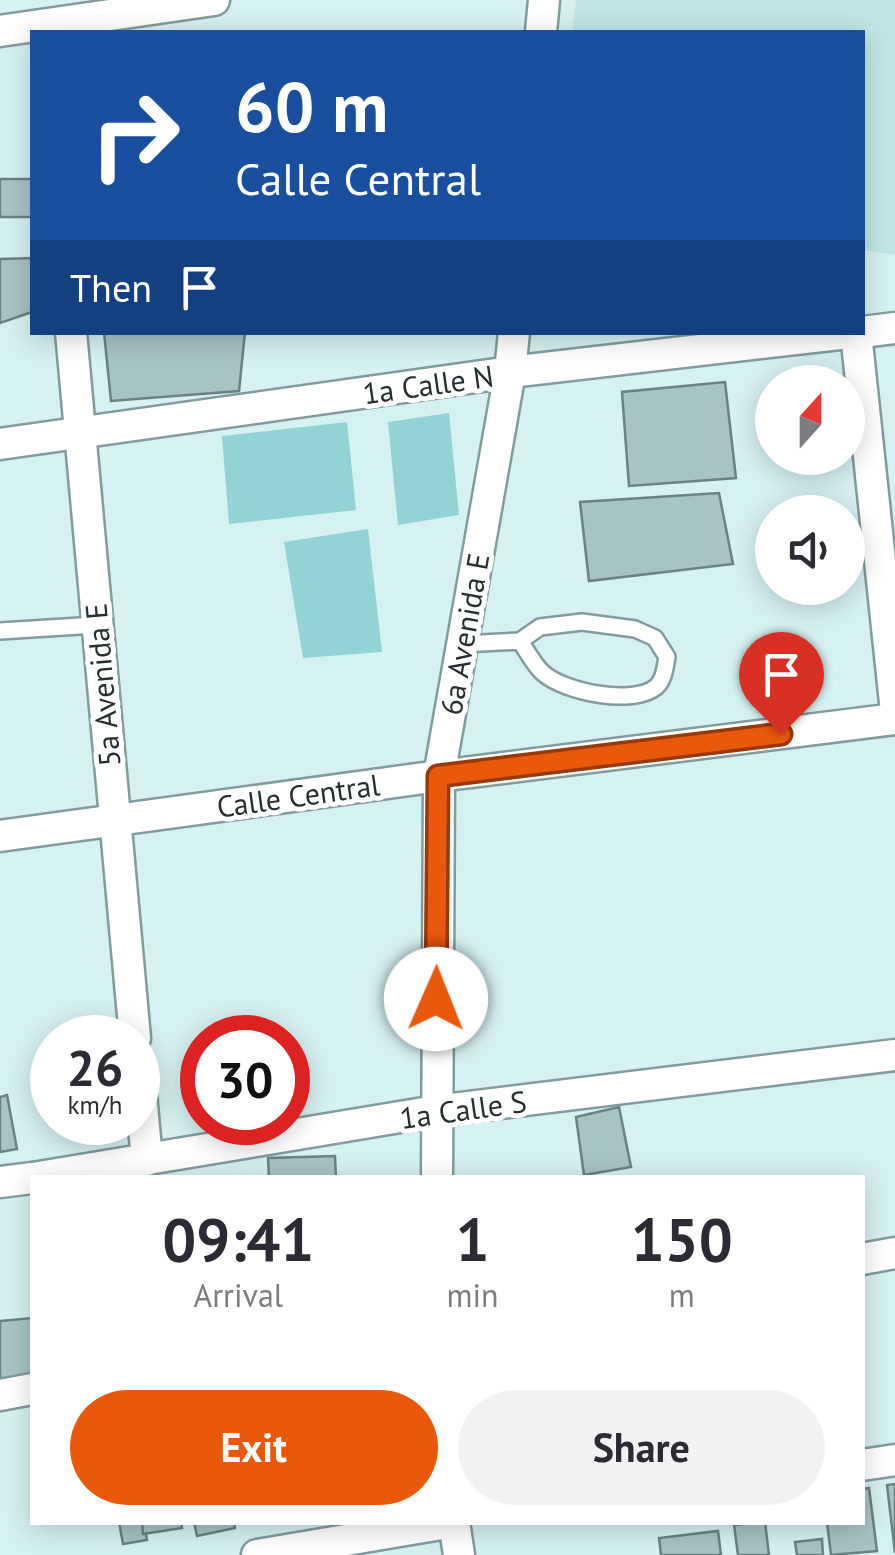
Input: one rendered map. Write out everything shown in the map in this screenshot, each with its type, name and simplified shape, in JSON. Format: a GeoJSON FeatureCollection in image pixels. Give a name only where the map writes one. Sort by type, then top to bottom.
{"type":"FeatureCollection","features":[{"type":"Feature","properties":{"kind":"street"},"geometry":{"type":"LineString","coordinates":[[0,31],[49,19],[214,0]]}},
{"type":"Feature","properties":{"kind":"street"},"geometry":{"type":"LineString","coordinates":[[542,30],[544,0]]}},
{"type":"Feature","properties":{"kind":"street","name":"1a Calle N"},"geometry":{"type":"LineString","coordinates":[[865,331],[895,328]]}},
{"type":"Feature","properties":{"kind":"street","name":"5a Avenida E"},"geometry":{"type":"LineString","coordinates":[[71,335],[133,1015]]}},
{"type":"Feature","properties":{"kind":"street","name":"6a Avenida E"},"geometry":{"type":"LineString","coordinates":[[437,1175],[438,776],[514,335]]}},
{"type":"Feature","properties":{"kind":"street","name":"1a Calle N"},"geometry":{"type":"LineString","coordinates":[[0,444],[510,372],[832,335]]}},
{"type":"Feature","properties":{"kind":"street"},"geometry":{"type":"LineString","coordinates":[[858,335],[895,703]]}},
{"type":"Feature","properties":{"kind":"street","name":"Calle Central"},"geometry":{"type":"LineString","coordinates":[[0,836],[438,776],[895,720]]}},
{"type":"Feature","properties":{"kind":"street","name":"1a Calle S"},"geometry":{"type":"LineString","coordinates":[[52,1175],[436,1111],[895,1055]]}},
{"type":"Feature","properties":{"kind":"street"},"geometry":{"type":"LineString","coordinates":[[146,1145],[147,1160]]}},
{"type":"Feature","properties":{"kind":"street","name":"1a Calle S"},"geometry":{"type":"LineString","coordinates":[[0,1182],[30,1178]]}},
{"type":"Feature","properties":{"kind":"street"},"geometry":{"type":"LineString","coordinates":[[865,1258],[895,1252]]}},
{"type":"Feature","properties":{"kind":"street"},"geometry":{"type":"LineString","coordinates":[[0,1395],[30,1390]]}},
{"type":"Feature","properties":{"kind":"street"},"geometry":{"type":"LineString","coordinates":[[865,1464],[895,1460]]}},
{"type":"Feature","properties":{"kind":"street"},"geometry":{"type":"LineString","coordinates":[[256,1555],[435,1525]]}},
{"type":"Feature","properties":{"kind":"street"},"geometry":{"type":"LineString","coordinates":[[454,1525],[459,1555]]}},
{"type":"Feature","properties":{"kind":"lane"},"geometry":{"type":"LineString","coordinates":[[462,644],[520,641],[540,627],[582,622],[635,629],[655,638],[667,658],[658,686],[639,696],[586,694],[543,674],[520,641]]}},
{"type":"Feature","properties":{"kind":"lane"},"geometry":{"type":"LineString","coordinates":[[0,631],[96,625]]}},
{"type":"Feature","properties":{"kind":"shaded area"},"geometry":{"type":"Polygon","coordinates":[[[576,0],[895,0],[895,255],[865,250],[865,30],[572,30],[576,0]]]}},
{"type":"Feature","properties":{"kind":"shaded area"},"geometry":{"type":"Polygon","coordinates":[[[449,413],[459,515],[398,525],[388,422],[449,413]]]}},
{"type":"Feature","properties":{"kind":"shaded area"},"geometry":{"type":"Polygon","coordinates":[[[347,422],[356,510],[229,524],[222,436],[347,422]]]}},
{"type":"Feature","properties":{"kind":"shaded area"},"geometry":{"type":"Polygon","coordinates":[[[368,529],[382,652],[303,658],[284,542],[368,529]]]}},
{"type":"Feature","properties":{"kind":"building"},"geometry":{"type":"Polygon","coordinates":[[[0,179],[30,179],[30,217],[0,217],[0,179]]]}},
{"type":"Feature","properties":{"kind":"building"},"geometry":{"type":"Polygon","coordinates":[[[30,258],[30,313],[0,323],[0,259],[30,258]]]}},
{"type":"Feature","properties":{"kind":"building"},"geometry":{"type":"Polygon","coordinates":[[[104,335],[245,335],[239,391],[111,401],[104,335]]]}},
{"type":"Feature","properties":{"kind":"building"},"geometry":{"type":"Polygon","coordinates":[[[725,382],[736,478],[629,486],[622,392],[725,382]]]}},
{"type":"Feature","properties":{"kind":"building"},"geometry":{"type":"Polygon","coordinates":[[[719,493],[733,564],[589,581],[580,502],[719,493]]]}},
{"type":"Feature","properties":{"kind":"building"},"geometry":{"type":"Polygon","coordinates":[[[7,1095],[17,1149],[0,1152],[0,1097],[7,1095]]]}},
{"type":"Feature","properties":{"kind":"building"},"geometry":{"type":"Polygon","coordinates":[[[619,1107],[631,1167],[584,1175],[576,1117],[619,1107]]]}},
{"type":"Feature","properties":{"kind":"building"},"geometry":{"type":"Polygon","coordinates":[[[335,1156],[336,1175],[269,1175],[268,1158],[335,1156]]]}},
{"type":"Feature","properties":{"kind":"building"},"geometry":{"type":"Polygon","coordinates":[[[30,1318],[30,1386],[0,1388],[0,1321],[30,1318]]]}},
{"type":"Feature","properties":{"kind":"building"},"geometry":{"type":"Polygon","coordinates":[[[895,1484],[895,1553],[887,1485],[895,1484]]]}},
{"type":"Feature","properties":{"kind":"building"},"geometry":{"type":"Polygon","coordinates":[[[869,1488],[877,1551],[831,1555],[827,1525],[865,1525],[865,1489],[869,1488]]]}},
{"type":"Feature","properties":{"kind":"building"},"geometry":{"type":"Polygon","coordinates":[[[120,1525],[144,1525],[147,1540],[123,1544],[120,1525]]]}},
{"type":"Feature","properties":{"kind":"building"},"geometry":{"type":"Polygon","coordinates":[[[142,1525],[182,1525],[182,1528],[143,1534],[142,1525]]]}},
{"type":"Feature","properties":{"kind":"building"},"geometry":{"type":"Polygon","coordinates":[[[195,1525],[234,1525],[235,1528],[197,1536],[195,1525]]]}},
{"type":"Feature","properties":{"kind":"building"},"geometry":{"type":"Polygon","coordinates":[[[734,1525],[765,1525],[769,1555],[738,1555],[734,1525]]]}},
{"type":"Feature","properties":{"kind":"building"},"geometry":{"type":"Polygon","coordinates":[[[718,1531],[721,1555],[661,1555],[659,1538],[718,1531]]]}},
{"type":"Feature","properties":{"kind":"building"},"geometry":{"type":"Polygon","coordinates":[[[822,1539],[823,1555],[797,1555],[795,1542],[822,1539]]]}},
{"type":"Feature","properties":{"kind":"route"},"geometry":{"type":"LineString","coordinates":[[436,999],[438,776],[781,734]]}}]}
